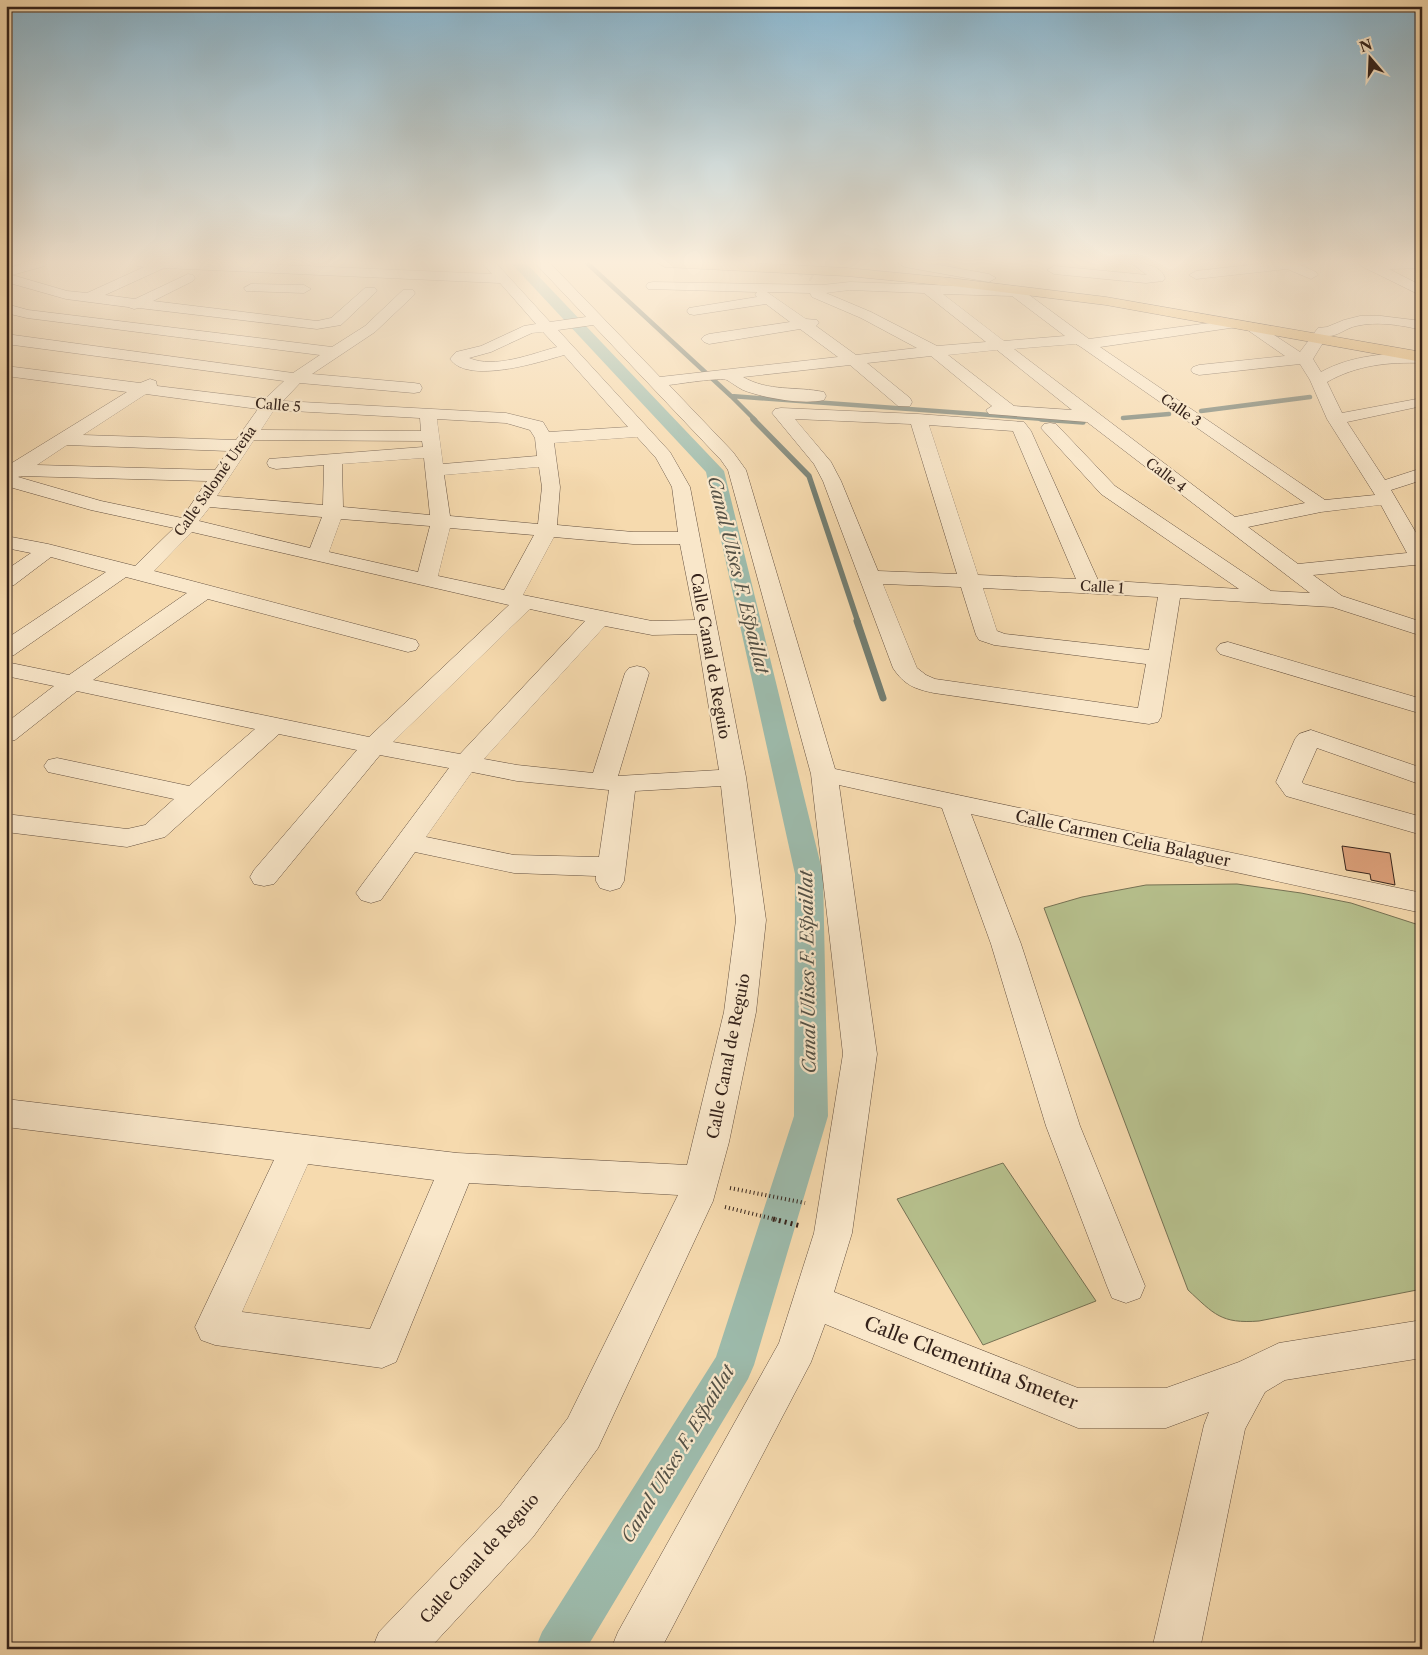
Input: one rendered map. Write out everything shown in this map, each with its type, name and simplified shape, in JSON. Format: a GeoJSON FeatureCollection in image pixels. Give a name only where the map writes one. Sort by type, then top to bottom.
{"type":"FeatureCollection","features":[{"type":"Feature","properties":{"kind":"main road"},"geometry":{"type":"LineString","coordinates":[[1343,340],[1420,364]]}},
{"type":"Feature","properties":{"kind":"main road"},"geometry":{"type":"LineString","coordinates":[[1367,340],[1422,348]]}},
{"type":"Feature","properties":{"kind":"street"},"geometry":{"type":"LineString","coordinates":[[15,340],[189,362],[296,378],[414,388]]}},
{"type":"Feature","properties":{"kind":"street"},"geometry":{"type":"LineString","coordinates":[[9,474],[143,388],[228,340]]}},
{"type":"Feature","properties":{"kind":"street"},"geometry":{"type":"LineString","coordinates":[[230,340],[336,352]]}},
{"type":"Feature","properties":{"kind":"street","name":"Calle Salomé Ureña"},"geometry":{"type":"LineString","coordinates":[[6,650],[165,550],[205,502],[243,441],[269,405],[296,378],[353,340]]}},
{"type":"Feature","properties":{"kind":"street"},"geometry":{"type":"LineString","coordinates":[[506,340],[497,345],[462,355],[458,359],[478,366],[500,366],[545,340]]}},
{"type":"Feature","properties":{"kind":"street","name":"Calle Canal de Reguio"},"geometry":{"type":"LineString","coordinates":[[396,1649],[517,1521],[584,1433],[695,1201],[711,1184],[711,1142],[740,1012],[751,920],[733,778],[681,487],[664,456],[561,340]]}},
{"type":"Feature","properties":{"kind":"street"},"geometry":{"type":"LineString","coordinates":[[613,340],[727,456],[737,470],[824,774],[860,1054],[837,1213],[797,1349],[636,1649]]}},
{"type":"Feature","properties":{"kind":"street"},"geometry":{"type":"LineString","coordinates":[[826,340],[904,402]]}},
{"type":"Feature","properties":{"kind":"street"},"geometry":{"type":"LineString","coordinates":[[914,340],[934,351],[1009,411]]}},
{"type":"Feature","properties":{"kind":"street","name":"Calle 4"},"geometry":{"type":"LineString","coordinates":[[995,340],[1231,524],[1334,601],[1422,629]]}},
{"type":"Feature","properties":{"kind":"street"},"geometry":{"type":"LineString","coordinates":[[656,382],[934,351],[1098,340]]}},
{"type":"Feature","properties":{"kind":"street"},"geometry":{"type":"LineString","coordinates":[[1272,340],[1293,355],[1305,359],[1318,380],[1336,419],[1383,493],[1421,559],[1294,571]]}},
{"type":"Feature","properties":{"kind":"street"},"geometry":{"type":"LineString","coordinates":[[1199,370],[1305,359],[1319,340]]}},
{"type":"Feature","properties":{"kind":"street","name":"Calle 3"},"geometry":{"type":"LineString","coordinates":[[1083,342],[1321,506]]}},
{"type":"Feature","properties":{"kind":"street"},"geometry":{"type":"LineString","coordinates":[[6,360],[36,343]]}},
{"type":"Feature","properties":{"kind":"street"},"geometry":{"type":"LineString","coordinates":[[1318,380],[1335,369],[1353,363],[1398,357],[1420,364]]}},
{"type":"Feature","properties":{"kind":"street","name":"Calle 5"},"geometry":{"type":"LineString","coordinates":[[6,370],[269,405],[506,418],[537,426],[544,438]]}},
{"type":"Feature","properties":{"kind":"street"},"geometry":{"type":"LineString","coordinates":[[723,375],[752,389],[835,398]]}},
{"type":"Feature","properties":{"kind":"street"},"geometry":{"type":"LineString","coordinates":[[354,410],[375,386]]}},
{"type":"Feature","properties":{"kind":"street"},"geometry":{"type":"LineString","coordinates":[[874,400],[1092,417]]}},
{"type":"Feature","properties":{"kind":"street"},"geometry":{"type":"LineString","coordinates":[[1336,419],[1418,402]]}},
{"type":"Feature","properties":{"kind":"street"},"geometry":{"type":"LineString","coordinates":[[1090,586],[1019,427],[1012,424],[780,413],[819,458],[830,476],[905,668],[911,677],[923,683],[1149,717],[1170,592]]}},
{"type":"Feature","properties":{"kind":"street"},"geometry":{"type":"LineString","coordinates":[[426,580],[441,523],[427,415]]}},
{"type":"Feature","properties":{"kind":"street"},"geometry":{"type":"LineString","coordinates":[[918,419],[985,632],[991,637],[1002,640],[1159,658]]}},
{"type":"Feature","properties":{"kind":"street"},"geometry":{"type":"LineString","coordinates":[[1050,428],[1108,490],[1268,598]]}},
{"type":"Feature","properties":{"kind":"street"},"geometry":{"type":"LineString","coordinates":[[264,878],[374,746],[458,669],[518,600],[546,531],[551,487],[544,438],[640,431]]}},
{"type":"Feature","properties":{"kind":"street"},"geometry":{"type":"LineString","coordinates":[[63,440],[431,444]]}},
{"type":"Feature","properties":{"kind":"street"},"geometry":{"type":"LineString","coordinates":[[276,464],[333,461],[431,444]]}},
{"type":"Feature","properties":{"kind":"street"},"geometry":{"type":"LineString","coordinates":[[317,556],[333,513],[333,461]]}},
{"type":"Feature","properties":{"kind":"street"},"geometry":{"type":"LineString","coordinates":[[435,470],[547,461]]}},
{"type":"Feature","properties":{"kind":"street"},"geometry":{"type":"LineString","coordinates":[[9,474],[220,476]]}},
{"type":"Feature","properties":{"kind":"street"},"geometry":{"type":"LineString","coordinates":[[9,474],[98,506],[246,537],[317,556],[426,580],[652,628],[707,627]]}},
{"type":"Feature","properties":{"kind":"street"},"geometry":{"type":"LineString","coordinates":[[98,506],[136,474]]}},
{"type":"Feature","properties":{"kind":"street"},"geometry":{"type":"LineString","coordinates":[[1231,524],[1383,493],[1422,474]]}},
{"type":"Feature","properties":{"kind":"street"},"geometry":{"type":"LineString","coordinates":[[205,502],[633,538],[689,538]]}},
{"type":"Feature","properties":{"kind":"street"},"geometry":{"type":"LineString","coordinates":[[6,542],[48,550],[408,646]]}},
{"type":"Feature","properties":{"kind":"street"},"geometry":{"type":"LineString","coordinates":[[6,580],[48,550]]}},
{"type":"Feature","properties":{"kind":"street","name":"Calle 1"},"geometry":{"type":"LineString","coordinates":[[871,577],[1090,586],[1334,601]]}},
{"type":"Feature","properties":{"kind":"street"},"geometry":{"type":"LineString","coordinates":[[6,735],[73,683],[202,592]]}},
{"type":"Feature","properties":{"kind":"street"},"geometry":{"type":"LineString","coordinates":[[371,893],[465,764],[600,618]]}},
{"type":"Feature","properties":{"kind":"street"},"geometry":{"type":"LineString","coordinates":[[1228,649],[1422,706]]}},
{"type":"Feature","properties":{"kind":"street"},"geometry":{"type":"LineString","coordinates":[[6,669],[274,726],[517,773],[613,783],[733,778]]}},
{"type":"Feature","properties":{"kind":"street"},"geometry":{"type":"LineString","coordinates":[[408,842],[514,864],[611,874],[613,783],[637,674]]}},
{"type":"Feature","properties":{"kind":"street"},"geometry":{"type":"LineString","coordinates":[[6,824],[126,838],[155,831],[274,726]]}},
{"type":"Feature","properties":{"kind":"street"},"geometry":{"type":"LineString","coordinates":[[1422,777],[1311,738],[1308,739],[1289,782],[1295,790],[1422,826]]}},
{"type":"Feature","properties":{"kind":"street"},"geometry":{"type":"LineString","coordinates":[[57,766],[196,796]]}},
{"type":"Feature","properties":{"kind":"street","name":"Calle Carmen Celia Balaguer"},"geometry":{"type":"LineString","coordinates":[[824,774],[1422,903]]}},
{"type":"Feature","properties":{"kind":"street"},"geometry":{"type":"LineString","coordinates":[[953,801],[1006,944],[1062,1126],[1126,1286]]}},
{"type":"Feature","properties":{"kind":"street"},"geometry":{"type":"LineString","coordinates":[[6,1113],[457,1168],[711,1184]]}},
{"type":"Feature","properties":{"kind":"street"},"geometry":{"type":"LineString","coordinates":[[298,1148],[215,1327],[382,1349],[457,1168]]}},
{"type":"Feature","properties":{"kind":"street","name":"Calle Clementina Smeter"},"geometry":{"type":"LineString","coordinates":[[812,1301],[1078,1408],[1166,1408],[1250,1378],[1279,1362],[1422,1339]]}},
{"type":"Feature","properties":{"kind":"street"},"geometry":{"type":"LineString","coordinates":[[1176,1649],[1225,1425],[1250,1378]]}},
{"type":"Feature","properties":{"kind":"path"},"geometry":{"type":"LineString","coordinates":[[711,1184],[797,1201]]}},
{"type":"Feature","properties":{"kind":"path"},"geometry":{"type":"LineString","coordinates":[[723,1207],[787,1223]]}},
{"type":"Feature","properties":{"kind":"green space"},"geometry":{"type":"Polygon","coordinates":[[[1237,884],[1301,893],[1351,903],[1422,926],[1422,1289],[1246,1322],[1219,1316],[1188,1290],[1044,908],[1082,897],[1146,885],[1237,884]]]}},
{"type":"Feature","properties":{"kind":"green space"},"geometry":{"type":"Polygon","coordinates":[[[1003,1163],[1096,1301],[983,1345],[897,1199],[1003,1163]]]}},
{"type":"Feature","properties":{"kind":"building"},"geometry":{"type":"Polygon","coordinates":[[[1342,846],[1390,853],[1395,885],[1371,880],[1370,874],[1346,870],[1342,846]]]}},
{"type":"Feature","properties":{"kind":"waterway","name":"Canal Ulises F. Espaillat"},"geometry":{"type":"LineString","coordinates":[[559,1649],[734,1365],[811,1116],[809,874],[715,471],[591,340]]}},
{"type":"Feature","properties":{"kind":"waterway"},"geometry":{"type":"LineString","coordinates":[[671,340],[731,396]]}},
{"type":"Feature","properties":{"kind":"waterway"},"geometry":{"type":"LineString","coordinates":[[731,396],[1058,420]]}},
{"type":"Feature","properties":{"kind":"waterway"},"geometry":{"type":"LineString","coordinates":[[731,396],[755,420]]}},
{"type":"Feature","properties":{"kind":"waterway"},"geometry":{"type":"LineString","coordinates":[[1201,411],[1310,397]]}},
{"type":"Feature","properties":{"kind":"waterway"},"geometry":{"type":"LineString","coordinates":[[1123,418],[1169,414]]}},
{"type":"Feature","properties":{"kind":"waterway"},"geometry":{"type":"LineString","coordinates":[[753,419],[809,476],[858,622]]}},
{"type":"Feature","properties":{"kind":"waterway"},"geometry":{"type":"LineString","coordinates":[[1041,419],[1083,422]]}},
{"type":"Feature","properties":{"kind":"waterway"},"geometry":{"type":"LineString","coordinates":[[857,621],[883,698]]}}]}
